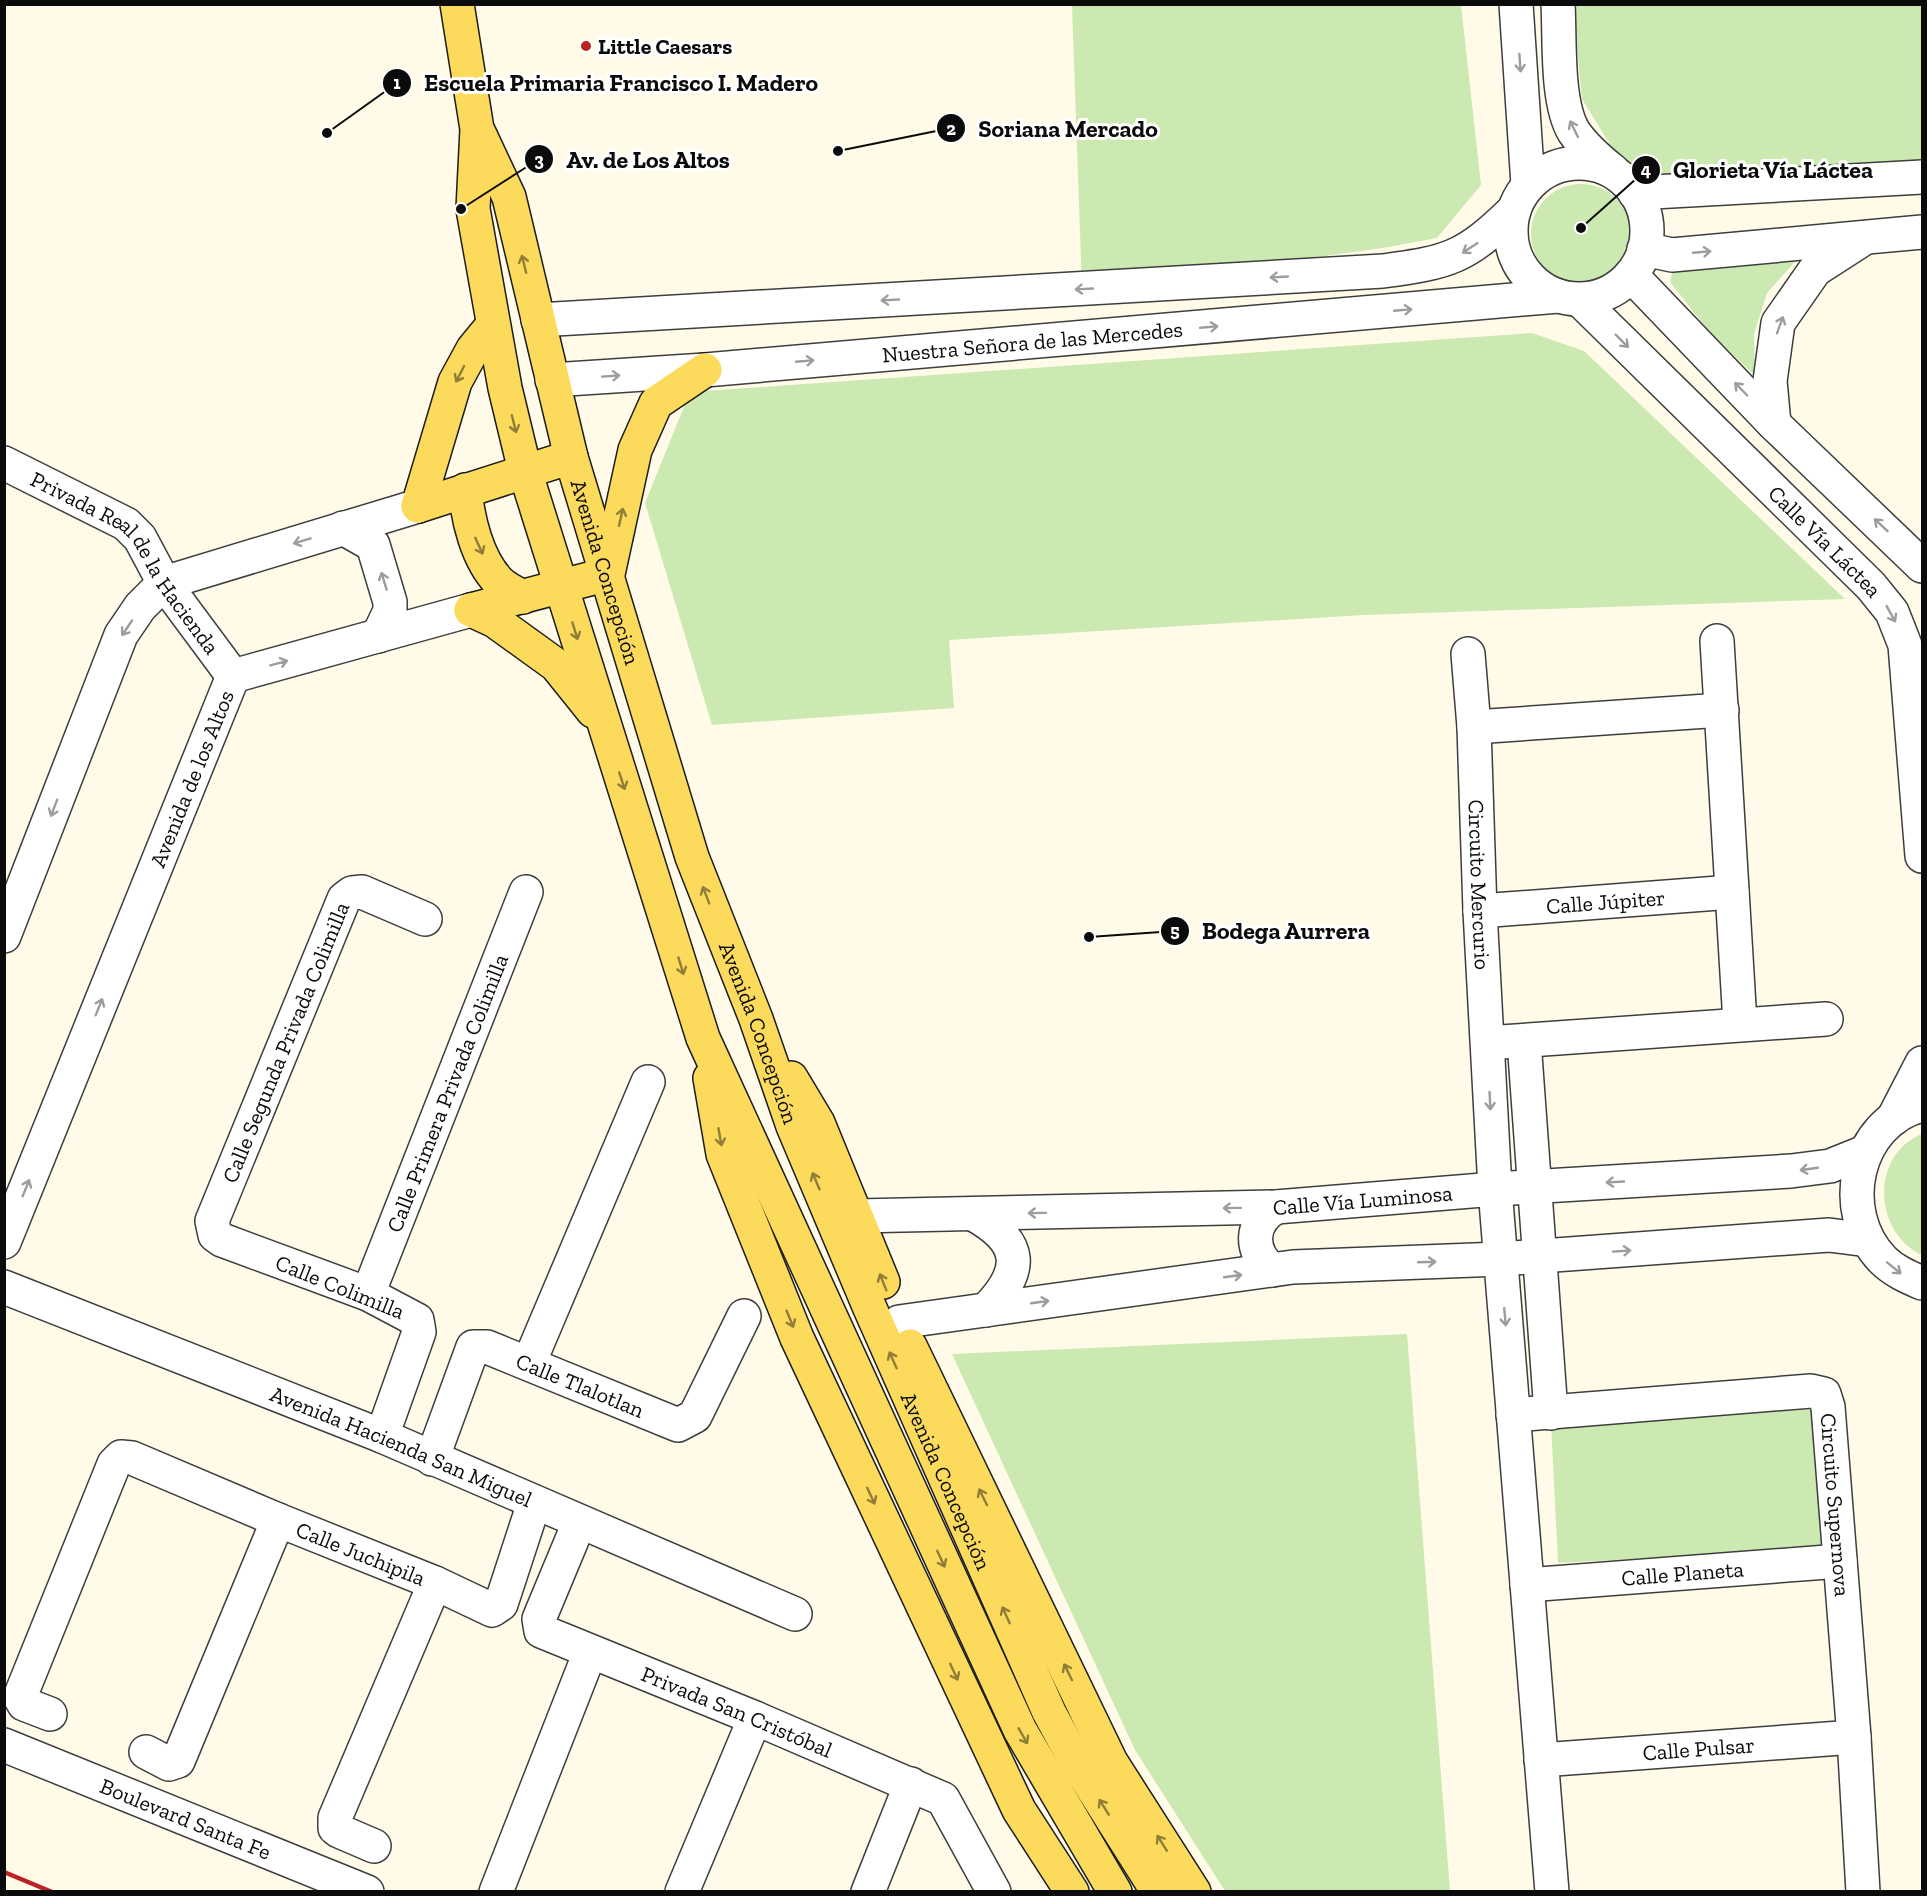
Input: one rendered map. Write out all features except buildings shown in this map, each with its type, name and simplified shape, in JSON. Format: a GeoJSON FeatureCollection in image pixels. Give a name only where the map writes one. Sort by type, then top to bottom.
{"type":"FeatureCollection","features":[{"type":"Feature","properties":{"kind":"main road","name":"Avenida Concepción"},"geometry":{"type":"LineString","coordinates":[[456,4],[477,129],[473,209],[492,326],[505,388],[525,471],[703,1038],[1020,1730],[1115,1892]]}},
{"type":"Feature","properties":{"kind":"main road","name":"Avenida Concepción"},"geometry":{"type":"LineString","coordinates":[[477,129],[509,197],[571,457],[692,857],[756,1019],[793,1126],[869,1306],[1049,1712],[1076,1762],[1158,1892]]}},
{"type":"Feature","properties":{"kind":"main road","name":"Nuestra Señora de las Mercedes"},"geometry":{"type":"LineString","coordinates":[[492,326],[538,320]]}},
{"type":"Feature","properties":{"kind":"main road"},"geometry":{"type":"LineString","coordinates":[[418,506],[455,382],[473,349],[492,326]]}},
{"type":"Feature","properties":{"kind":"main road"},"geometry":{"type":"LineString","coordinates":[[608,574],[635,450],[656,403],[705,370]]}},
{"type":"Feature","properties":{"kind":"main road","name":"Nuestra Señora de las Mercedes"},"geometry":{"type":"LineString","coordinates":[[505,388],[552,381]]}},
{"type":"Feature","properties":{"kind":"main road"},"geometry":{"type":"LineString","coordinates":[[418,506],[571,457]]}},
{"type":"Feature","properties":{"kind":"main road"},"geometry":{"type":"LineString","coordinates":[[465,490],[468,520],[480,550],[499,581],[523,597]]}},
{"type":"Feature","properties":{"kind":"main road","name":"Avenida de los Altos"},"geometry":{"type":"LineString","coordinates":[[471,610],[608,574]]}},
{"type":"Feature","properties":{"kind":"main road"},"geometry":{"type":"LineString","coordinates":[[471,610],[503,627],[556,665],[604,725]]}},
{"type":"Feature","properties":{"kind":"main road"},"geometry":{"type":"LineString","coordinates":[[756,1019],[818,1123],[899,1322],[1112,1762],[1194,1892]]}},
{"type":"Feature","properties":{"kind":"main road"},"geometry":{"type":"LineString","coordinates":[[703,1038],[723,1154],[797,1338],[1019,1810],[1072,1892]]}},
{"type":"Feature","properties":{"kind":"street"},"geometry":{"type":"LineString","coordinates":[[1516,4],[1521,198],[1511,232],[1514,253],[1524,272],[1539,287],[1569,298],[1608,292],[1638,262],[1647,230],[1644,211],[1624,182],[1590,153],[1573,130],[1564,97],[1558,4]]}},
{"type":"Feature","properties":{"kind":"street"},"geometry":{"type":"LineString","coordinates":[[1521,198],[1546,171],[1568,164],[1591,164],[1624,182],[1923,177]]}},
{"type":"Feature","properties":{"kind":"street","name":"Nuestra Señora de las Mercedes"},"geometry":{"type":"LineString","coordinates":[[538,320],[1383,271],[1430,264],[1463,254],[1484,239],[1521,198]]}},
{"type":"Feature","properties":{"kind":"street"},"geometry":{"type":"LineString","coordinates":[[1638,262],[1672,255],[1923,232]]}},
{"type":"Feature","properties":{"kind":"street"},"geometry":{"type":"LineString","coordinates":[[1774,424],[1770,381],[1778,323],[1815,270],[1867,236]]}},
{"type":"Feature","properties":{"kind":"street"},"geometry":{"type":"LineString","coordinates":[[1638,262],[1774,424],[1923,566]]}},
{"type":"Feature","properties":{"kind":"street","name":"Nuestra Señora de las Mercedes"},"geometry":{"type":"LineString","coordinates":[[552,381],[1569,298]]}},
{"type":"Feature","properties":{"kind":"street","name":"Calle Vía Láctea"},"geometry":{"type":"LineString","coordinates":[[1569,298],[1871,586],[1892,612],[1905,645],[1916,699],[1923,855]]}},
{"type":"Feature","properties":{"kind":"street","name":"Privada Real de la Hacienda"},"geometry":{"type":"LineString","coordinates":[[4,463],[126,524],[150,553],[164,583],[233,676]]}},
{"type":"Feature","properties":{"kind":"street"},"geometry":{"type":"LineString","coordinates":[[4,936],[122,634],[140,607],[164,583],[418,506]]}},
{"type":"Feature","properties":{"kind":"street"},"geometry":{"type":"LineString","coordinates":[[343,528],[373,545],[390,602],[390,611],[378,636]]}},
{"type":"Feature","properties":{"kind":"street","name":"Avenida de los Altos"},"geometry":{"type":"LineString","coordinates":[[4,1242],[233,676],[471,610]]}},
{"type":"Feature","properties":{"kind":"street"},"geometry":{"type":"LineString","coordinates":[[1717,641],[1740,1023]]}},
{"type":"Feature","properties":{"kind":"street","name":"Circuito Mercurio"},"geometry":{"type":"LineString","coordinates":[[1468,654],[1474,727],[1480,911],[1500,1259]]}},
{"type":"Feature","properties":{"kind":"street"},"geometry":{"type":"LineString","coordinates":[[1474,727],[1722,710]]}},
{"type":"Feature","properties":{"kind":"street","name":"Calle Segunda Privada Colimilla"},"geometry":{"type":"LineString","coordinates":[[215,1235],[212,1221],[344,898],[352,893],[363,892],[425,919]]}},
{"type":"Feature","properties":{"kind":"street","name":"Calle Primera Privada Colimilla"},"geometry":{"type":"LineString","coordinates":[[368,1294],[526,892]]}},
{"type":"Feature","properties":{"kind":"street","name":"Calle Júpiter"},"geometry":{"type":"LineString","coordinates":[[1480,911],[1732,892]]}},
{"type":"Feature","properties":{"kind":"street"},"geometry":{"type":"LineString","coordinates":[[1487,1043],[1740,1023],[1826,1019]]}},
{"type":"Feature","properties":{"kind":"street"},"geometry":{"type":"LineString","coordinates":[[1524,1041],[1551,1413]]}},
{"type":"Feature","properties":{"kind":"street"},"geometry":{"type":"LineString","coordinates":[[1923,1063],[1893,1119],[1865,1152],[1856,1181],[1857,1211],[1868,1240],[1883,1259],[1902,1275],[1923,1283]]}},
{"type":"Feature","properties":{"kind":"street"},"geometry":{"type":"LineString","coordinates":[[529,1363],[648,1082]]}},
{"type":"Feature","properties":{"kind":"street"},"geometry":{"type":"LineString","coordinates":[[1893,1119],[1923,1105]]}},
{"type":"Feature","properties":{"kind":"street","name":"Calle Vía Luminosa"},"geometry":{"type":"LineString","coordinates":[[857,1216],[1276,1207],[1495,1189],[1791,1171],[1830,1166],[1865,1152]]}},
{"type":"Feature","properties":{"kind":"street"},"geometry":{"type":"LineString","coordinates":[[1272,1270],[1258,1253],[1256,1232],[1267,1213],[1276,1207]]}},
{"type":"Feature","properties":{"kind":"street"},"geometry":{"type":"LineString","coordinates":[[975,1215],[997,1227],[1013,1254],[1012,1275],[1005,1290],[986,1310]]}},
{"type":"Feature","properties":{"kind":"street","name":"Calle Colimilla"},"geometry":{"type":"LineString","coordinates":[[215,1235],[222,1240],[368,1294],[415,1317],[420,1328],[382,1436]]}},
{"type":"Feature","properties":{"kind":"street"},"geometry":{"type":"LineString","coordinates":[[899,1322],[1272,1270],[1539,1257],[1830,1235],[1868,1240]]}},
{"type":"Feature","properties":{"kind":"street"},"geometry":{"type":"LineString","coordinates":[[1500,1259],[1552,1892]]}},
{"type":"Feature","properties":{"kind":"street","name":"Avenida Hacienda San Miguel"},"geometry":{"type":"LineString","coordinates":[[4,1287],[382,1436],[579,1523],[795,1614]]}},
{"type":"Feature","properties":{"kind":"street","name":"Calle Tlalotlan"},"geometry":{"type":"LineString","coordinates":[[432,1458],[470,1351],[476,1346],[486,1347],[529,1363],[671,1424],[685,1424],[695,1416],[744,1316]]}},
{"type":"Feature","properties":{"kind":"street","name":"Circuito Supernova"},"geometry":{"type":"LineString","coordinates":[[1513,1415],[1811,1391],[1824,1394],[1828,1407],[1854,1737],[1863,1892]]}},
{"type":"Feature","properties":{"kind":"street","name":"Calle Juchipila"},"geometry":{"type":"LineString","coordinates":[[50,1714],[24,1704],[20,1697],[114,1464],[121,1457],[132,1458],[435,1583],[488,1609],[499,1607],[534,1503]]}},
{"type":"Feature","properties":{"kind":"street"},"geometry":{"type":"LineString","coordinates":[[147,1752],[169,1764],[178,1761],[278,1520]]}},
{"type":"Feature","properties":{"kind":"street","name":"Privada San Cristóbal"},"geometry":{"type":"LineString","coordinates":[[579,1523],[538,1619],[541,1631],[545,1635],[755,1718],[943,1799],[994,1892]]}},
{"type":"Feature","properties":{"kind":"street","name":"Calle Planeta"},"geometry":{"type":"LineString","coordinates":[[1527,1585],[1840,1561]]}},
{"type":"Feature","properties":{"kind":"street"},"geometry":{"type":"LineString","coordinates":[[374,1846],[339,1831],[335,1828],[335,1818],[435,1583]]}},
{"type":"Feature","properties":{"kind":"street"},"geometry":{"type":"LineString","coordinates":[[496,1892],[590,1652]]}},
{"type":"Feature","properties":{"kind":"street"},"geometry":{"type":"LineString","coordinates":[[682,1892],[755,1718]]}},
{"type":"Feature","properties":{"kind":"street","name":"Calle Pulsar"},"geometry":{"type":"LineString","coordinates":[[1541,1760],[1854,1737]]}},
{"type":"Feature","properties":{"kind":"street","name":"Boulevard Santa Fe"},"geometry":{"type":"LineString","coordinates":[[4,1745],[367,1892]]}},
{"type":"Feature","properties":{"kind":"street"},"geometry":{"type":"LineString","coordinates":[[868,1892],[911,1784]]}},
{"type":"Feature","properties":{"kind":"green space"},"geometry":{"type":"Polygon","coordinates":[[[1072,5],[1461,5],[1481,185],[1437,238],[1383,248],[1082,289],[1072,5]]]}},
{"type":"Feature","properties":{"kind":"green space"},"geometry":{"type":"Polygon","coordinates":[[[1573,5],[1922,5],[1922,169],[1655,179],[1614,151],[1582,99],[1573,5]]]}},
{"type":"Feature","properties":{"kind":"green space"},"geometry":{"type":"Polygon","coordinates":[[[1581,184],[1609,192],[1623,206],[1631,234],[1623,262],[1609,276],[1581,284],[1553,276],[1539,262],[1531,234],[1539,206],[1553,192],[1581,184]]]}},
{"type":"Feature","properties":{"kind":"green space"},"geometry":{"type":"Polygon","coordinates":[[[1800,256],[1767,293],[1754,334],[1755,376],[1708,330],[1670,282],[1673,268],[1800,256]]]}},
{"type":"Feature","properties":{"kind":"green space"},"geometry":{"type":"Polygon","coordinates":[[[1532,333],[1584,351],[1845,599],[1364,615],[949,640],[954,708],[712,725],[645,503],[690,392],[1532,333]]]}},
{"type":"Feature","properties":{"kind":"green space"},"geometry":{"type":"Polygon","coordinates":[[[1922,1134],[1922,1255],[1906,1244],[1894,1229],[1887,1212],[1884,1194],[1886,1175],[1893,1159],[1905,1144],[1922,1134]]]}},
{"type":"Feature","properties":{"kind":"green space"},"geometry":{"type":"Polygon","coordinates":[[[1407,1334],[1450,1891],[1225,1891],[1135,1750],[952,1354],[1407,1334]]]}},
{"type":"Feature","properties":{"kind":"green space"},"geometry":{"type":"Polygon","coordinates":[[[1820,1409],[1828,1548],[1558,1563],[1551,1423],[1820,1409]]]}},
{"type":"Feature","properties":{"kind":"railway"},"geometry":{"type":"LineString","coordinates":[[4,1872],[52,1892]]}},
{"type":"Feature","properties":{"kind":"place","name":"Little Caesars"},"geometry":{"type":"Point","coordinates":[586,46]}},
{"type":"Feature","properties":{"kind":"place","name":"Escuela Primaria Francisco I. Madero"},"geometry":{"type":"Point","coordinates":[327,133]}},
{"type":"Feature","properties":{"kind":"place","name":"Soriana Mercado"},"geometry":{"type":"Point","coordinates":[838,151]}},
{"type":"Feature","properties":{"kind":"place","name":"Av. de Los Altos"},"geometry":{"type":"Point","coordinates":[461,209]}},
{"type":"Feature","properties":{"kind":"place","name":"Glorieta Vía Láctea"},"geometry":{"type":"Point","coordinates":[1581,228]}},
{"type":"Feature","properties":{"kind":"place","name":"Bodega Aurrera"},"geometry":{"type":"Point","coordinates":[1089,937]}}]}
